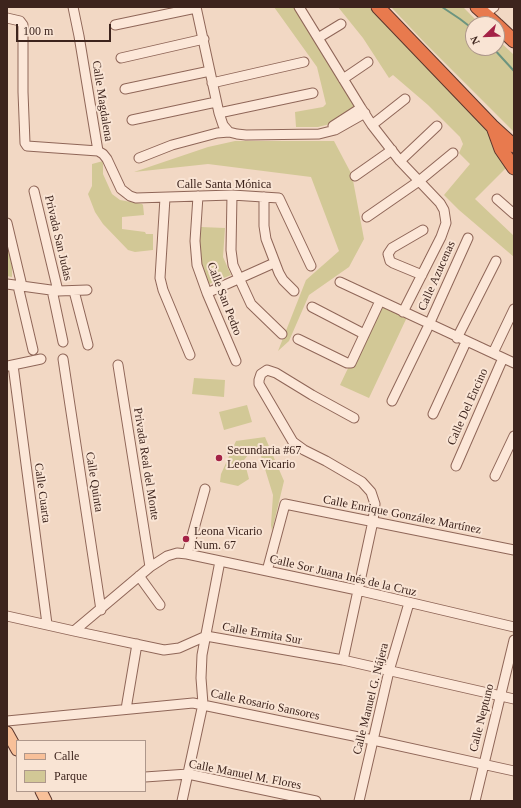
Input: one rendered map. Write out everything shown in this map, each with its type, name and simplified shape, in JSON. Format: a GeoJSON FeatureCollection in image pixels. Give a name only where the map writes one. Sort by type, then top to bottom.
{"type":"FeatureCollection","features":[{"type":"Feature","properties":{"kind":"highway"},"geometry":{"type":"LineString","coordinates":[[378,7],[492,126],[514,146]]}},
{"type":"Feature","properties":{"kind":"highway"},"geometry":{"type":"LineString","coordinates":[[505,32],[514,40]]}},
{"type":"Feature","properties":{"kind":"highway"},"geometry":{"type":"LineString","coordinates":[[492,126],[501,149],[514,168]]}},
{"type":"Feature","properties":{"kind":"main road"},"geometry":{"type":"LineString","coordinates":[[7,732],[16,748]]}},
{"type":"Feature","properties":{"kind":"main road"},"geometry":{"type":"LineString","coordinates":[[42,792],[46,801]]}},
{"type":"Feature","properties":{"kind":"street","name":"Calle Magdalena"},"geometry":{"type":"LineString","coordinates":[[73,7],[82,51],[98,151]]}},
{"type":"Feature","properties":{"kind":"street"},"geometry":{"type":"LineString","coordinates":[[299,7],[372,125],[400,161],[440,203],[446,217],[446,223],[441,237],[403,312]]}},
{"type":"Feature","properties":{"kind":"street"},"geometry":{"type":"LineString","coordinates":[[115,25],[196,8],[204,39],[218,113],[223,125],[229,132]]}},
{"type":"Feature","properties":{"kind":"street"},"geometry":{"type":"LineString","coordinates":[[7,18],[20,21],[24,28],[23,92],[26,145],[31,147],[98,151],[105,156],[121,189],[126,194],[136,198],[165,198],[160,278],[163,290],[190,355]]}},
{"type":"Feature","properties":{"kind":"street"},"geometry":{"type":"LineString","coordinates":[[318,38],[341,24]]}},
{"type":"Feature","properties":{"kind":"street"},"geometry":{"type":"LineString","coordinates":[[121,58],[204,39]]}},
{"type":"Feature","properties":{"kind":"street"},"geometry":{"type":"LineString","coordinates":[[212,83],[304,62]]}},
{"type":"Feature","properties":{"kind":"street"},"geometry":{"type":"LineString","coordinates":[[343,79],[368,62]]}},
{"type":"Feature","properties":{"kind":"street"},"geometry":{"type":"LineString","coordinates":[[125,89],[210,71]]}},
{"type":"Feature","properties":{"kind":"street"},"geometry":{"type":"LineString","coordinates":[[218,113],[313,93]]}},
{"type":"Feature","properties":{"kind":"street"},"geometry":{"type":"LineString","coordinates":[[372,125],[405,99]]}},
{"type":"Feature","properties":{"kind":"street"},"geometry":{"type":"LineString","coordinates":[[132,120],[216,102]]}},
{"type":"Feature","properties":{"kind":"street"},"geometry":{"type":"LineString","coordinates":[[139,158],[178,144],[217,133],[229,132],[246,135],[326,133],[341,120],[363,111]]}},
{"type":"Feature","properties":{"kind":"street"},"geometry":{"type":"LineString","coordinates":[[400,161],[437,126]]}},
{"type":"Feature","properties":{"kind":"street"},"geometry":{"type":"LineString","coordinates":[[355,176],[392,150]]}},
{"type":"Feature","properties":{"kind":"street"},"geometry":{"type":"LineString","coordinates":[[367,217],[419,182],[453,153]]}},
{"type":"Feature","properties":{"kind":"street","name":"Privada San Judas"},"geometry":{"type":"LineString","coordinates":[[34,191],[55,290],[63,342]]}},
{"type":"Feature","properties":{"kind":"street"},"geometry":{"type":"LineString","coordinates":[[232,195],[232,258],[239,278],[251,304],[282,334]]}},
{"type":"Feature","properties":{"kind":"street","name":"Calle Santa Mónica"},"geometry":{"type":"LineString","coordinates":[[165,198],[232,195],[276,197],[281,200],[311,266]]}},
{"type":"Feature","properties":{"kind":"street","name":"Calle San Pedro"},"geometry":{"type":"LineString","coordinates":[[198,196],[196,254],[199,271],[236,361]]}},
{"type":"Feature","properties":{"kind":"street"},"geometry":{"type":"LineString","coordinates":[[264,197],[264,233],[274,263],[283,280],[294,291]]}},
{"type":"Feature","properties":{"kind":"street"},"geometry":{"type":"LineString","coordinates":[[497,199],[514,214]]}},
{"type":"Feature","properties":{"kind":"street"},"geometry":{"type":"LineString","coordinates":[[7,223],[33,350]]}},
{"type":"Feature","properties":{"kind":"street"},"geometry":{"type":"LineString","coordinates":[[422,275],[393,263],[390,261],[388,254],[392,248],[423,230]]}},
{"type":"Feature","properties":{"kind":"street","name":"Calle Azucenas"},"geometry":{"type":"LineString","coordinates":[[392,401],[468,238]]}},
{"type":"Feature","properties":{"kind":"street"},"geometry":{"type":"LineString","coordinates":[[433,414],[462,340],[496,261]]}},
{"type":"Feature","properties":{"kind":"street"},"geometry":{"type":"LineString","coordinates":[[207,293],[274,263]]}},
{"type":"Feature","properties":{"kind":"street"},"geometry":{"type":"LineString","coordinates":[[340,282],[514,363]]}},
{"type":"Feature","properties":{"kind":"street"},"geometry":{"type":"LineString","coordinates":[[7,284],[55,290],[87,290]]}},
{"type":"Feature","properties":{"kind":"street"},"geometry":{"type":"LineString","coordinates":[[74,291],[88,345]]}},
{"type":"Feature","properties":{"kind":"street"},"geometry":{"type":"LineString","coordinates":[[298,339],[348,363],[351,363],[380,301]]}},
{"type":"Feature","properties":{"kind":"street"},"geometry":{"type":"LineString","coordinates":[[312,308],[364,334]]}},
{"type":"Feature","properties":{"kind":"street"},"geometry":{"type":"LineString","coordinates":[[493,353],[514,309]]}},
{"type":"Feature","properties":{"kind":"street"},"geometry":{"type":"LineString","coordinates":[[10,366],[41,358]]}},
{"type":"Feature","properties":{"kind":"street","name":"Calle Del Encino"},"geometry":{"type":"LineString","coordinates":[[456,466],[503,358]]}},
{"type":"Feature","properties":{"kind":"street","name":"Calle Quinta"},"geometry":{"type":"LineString","coordinates":[[63,359],[101,610]]}},
{"type":"Feature","properties":{"kind":"street","name":"Privada Real del Monte"},"geometry":{"type":"LineString","coordinates":[[118,365],[150,567]]}},
{"type":"Feature","properties":{"kind":"street","name":"Calle Cuarta"},"geometry":{"type":"LineString","coordinates":[[10,366],[47,624]]}},
{"type":"Feature","properties":{"kind":"street"},"geometry":{"type":"LineString","coordinates":[[343,660],[373,521],[375,504],[368,487],[326,461],[304,450],[293,442],[259,384],[261,374],[267,370],[276,373],[354,418]]}},
{"type":"Feature","properties":{"kind":"street"},"geometry":{"type":"LineString","coordinates":[[496,476],[514,436]]}},
{"type":"Feature","properties":{"kind":"street"},"geometry":{"type":"LineString","coordinates":[[187,554],[205,489]]}},
{"type":"Feature","properties":{"kind":"street","name":"Calle Enrique González Martínez"},"geometry":{"type":"LineString","coordinates":[[267,571],[285,504],[514,550]]}},
{"type":"Feature","properties":{"kind":"street","name":"Calle Sor Juana Inés de la Cruz"},"geometry":{"type":"LineString","coordinates":[[74,631],[101,610],[150,567],[172,554],[187,554],[357,590],[514,627]]}},
{"type":"Feature","properties":{"kind":"street"},"geometry":{"type":"LineString","coordinates":[[182,801],[203,704],[201,678],[202,655],[220,561]]}},
{"type":"Feature","properties":{"kind":"street"},"geometry":{"type":"LineString","coordinates":[[139,576],[160,605]]}},
{"type":"Feature","properties":{"kind":"street","name":"Calle Manuel G. Nájera"},"geometry":{"type":"LineString","coordinates":[[359,801],[390,671],[409,603]]}},
{"type":"Feature","properties":{"kind":"street","name":"Calle Ermita Sur"},"geometry":{"type":"LineString","coordinates":[[7,616],[164,650],[179,648],[206,636],[343,660],[514,699]]}},
{"type":"Feature","properties":{"kind":"street","name":"Calle Neptuno"},"geometry":{"type":"LineString","coordinates":[[475,801],[514,640]]}},
{"type":"Feature","properties":{"kind":"street"},"geometry":{"type":"LineString","coordinates":[[126,709],[136,644]]}},
{"type":"Feature","properties":{"kind":"street","name":"Calle Rosario Sansores"},"geometry":{"type":"LineString","coordinates":[[7,721],[184,703],[203,704],[514,771]]}},
{"type":"Feature","properties":{"kind":"street","name":"Calle Manuel M. Flores"},"geometry":{"type":"LineString","coordinates":[[146,777],[188,774],[316,801]]}},
{"type":"Feature","properties":{"kind":"green space"},"geometry":{"type":"Polygon","coordinates":[[[274,7],[296,7],[354,105],[354,108],[330,124],[318,127],[296,127],[295,112],[323,107],[326,104],[317,67],[274,7]]]}},
{"type":"Feature","properties":{"kind":"green space"},"geometry":{"type":"Polygon","coordinates":[[[338,7],[369,7],[487,127],[506,168],[475,199],[514,236],[514,257],[459,210],[444,195],[470,164],[459,153],[463,144],[460,137],[428,105],[393,75],[389,78],[363,38],[338,7]]]}},
{"type":"Feature","properties":{"kind":"green space"},"geometry":{"type":"Polygon","coordinates":[[[391,7],[463,7],[472,16],[465,16],[465,56],[505,56],[505,47],[514,55],[514,132],[391,7]]]}},
{"type":"Feature","properties":{"kind":"green space"},"geometry":{"type":"Polygon","coordinates":[[[235,141],[334,141],[352,175],[364,239],[349,267],[309,295],[289,341],[278,351],[306,280],[339,251],[311,177],[208,164],[134,172],[208,147],[235,141]]]}},
{"type":"Feature","properties":{"kind":"green space"},"geometry":{"type":"Polygon","coordinates":[[[103,161],[103,174],[112,194],[120,200],[143,205],[144,215],[122,217],[122,229],[153,234],[153,250],[135,252],[128,250],[103,224],[95,212],[88,194],[92,186],[92,164],[103,161]]]}},
{"type":"Feature","properties":{"kind":"green space"},"geometry":{"type":"Polygon","coordinates":[[[201,227],[225,228],[223,257],[231,275],[209,284],[200,264],[199,255],[201,227]]]}},
{"type":"Feature","properties":{"kind":"green space"},"geometry":{"type":"Polygon","coordinates":[[[7,240],[12,260],[12,277],[7,276],[7,240]]]}},
{"type":"Feature","properties":{"kind":"green space"},"geometry":{"type":"Polygon","coordinates":[[[380,301],[408,315],[369,398],[340,385],[380,301]]]}},
{"type":"Feature","properties":{"kind":"green space"},"geometry":{"type":"Polygon","coordinates":[[[194,378],[225,380],[224,397],[192,394],[194,378]]]}},
{"type":"Feature","properties":{"kind":"green space"},"geometry":{"type":"Polygon","coordinates":[[[247,405],[252,422],[224,430],[219,412],[247,405]]]}},
{"type":"Feature","properties":{"kind":"green space"},"geometry":{"type":"Polygon","coordinates":[[[265,437],[284,481],[272,531],[273,495],[261,456],[257,454],[248,455],[244,460],[249,479],[238,486],[220,482],[221,474],[236,441],[265,437]]]}},
{"type":"Feature","properties":{"kind":"waterway"},"geometry":{"type":"LineString","coordinates":[[442,7],[465,23]]}},
{"type":"Feature","properties":{"kind":"waterway"},"geometry":{"type":"LineString","coordinates":[[500,56],[514,71]]}},
{"type":"Feature","properties":{"kind":"place","name":"Secundaria #67 Leona Vicario"},"geometry":{"type":"Point","coordinates":[219,458]}},
{"type":"Feature","properties":{"kind":"place","name":"Leona Vicario Num. 67"},"geometry":{"type":"Point","coordinates":[186,539]}}]}
